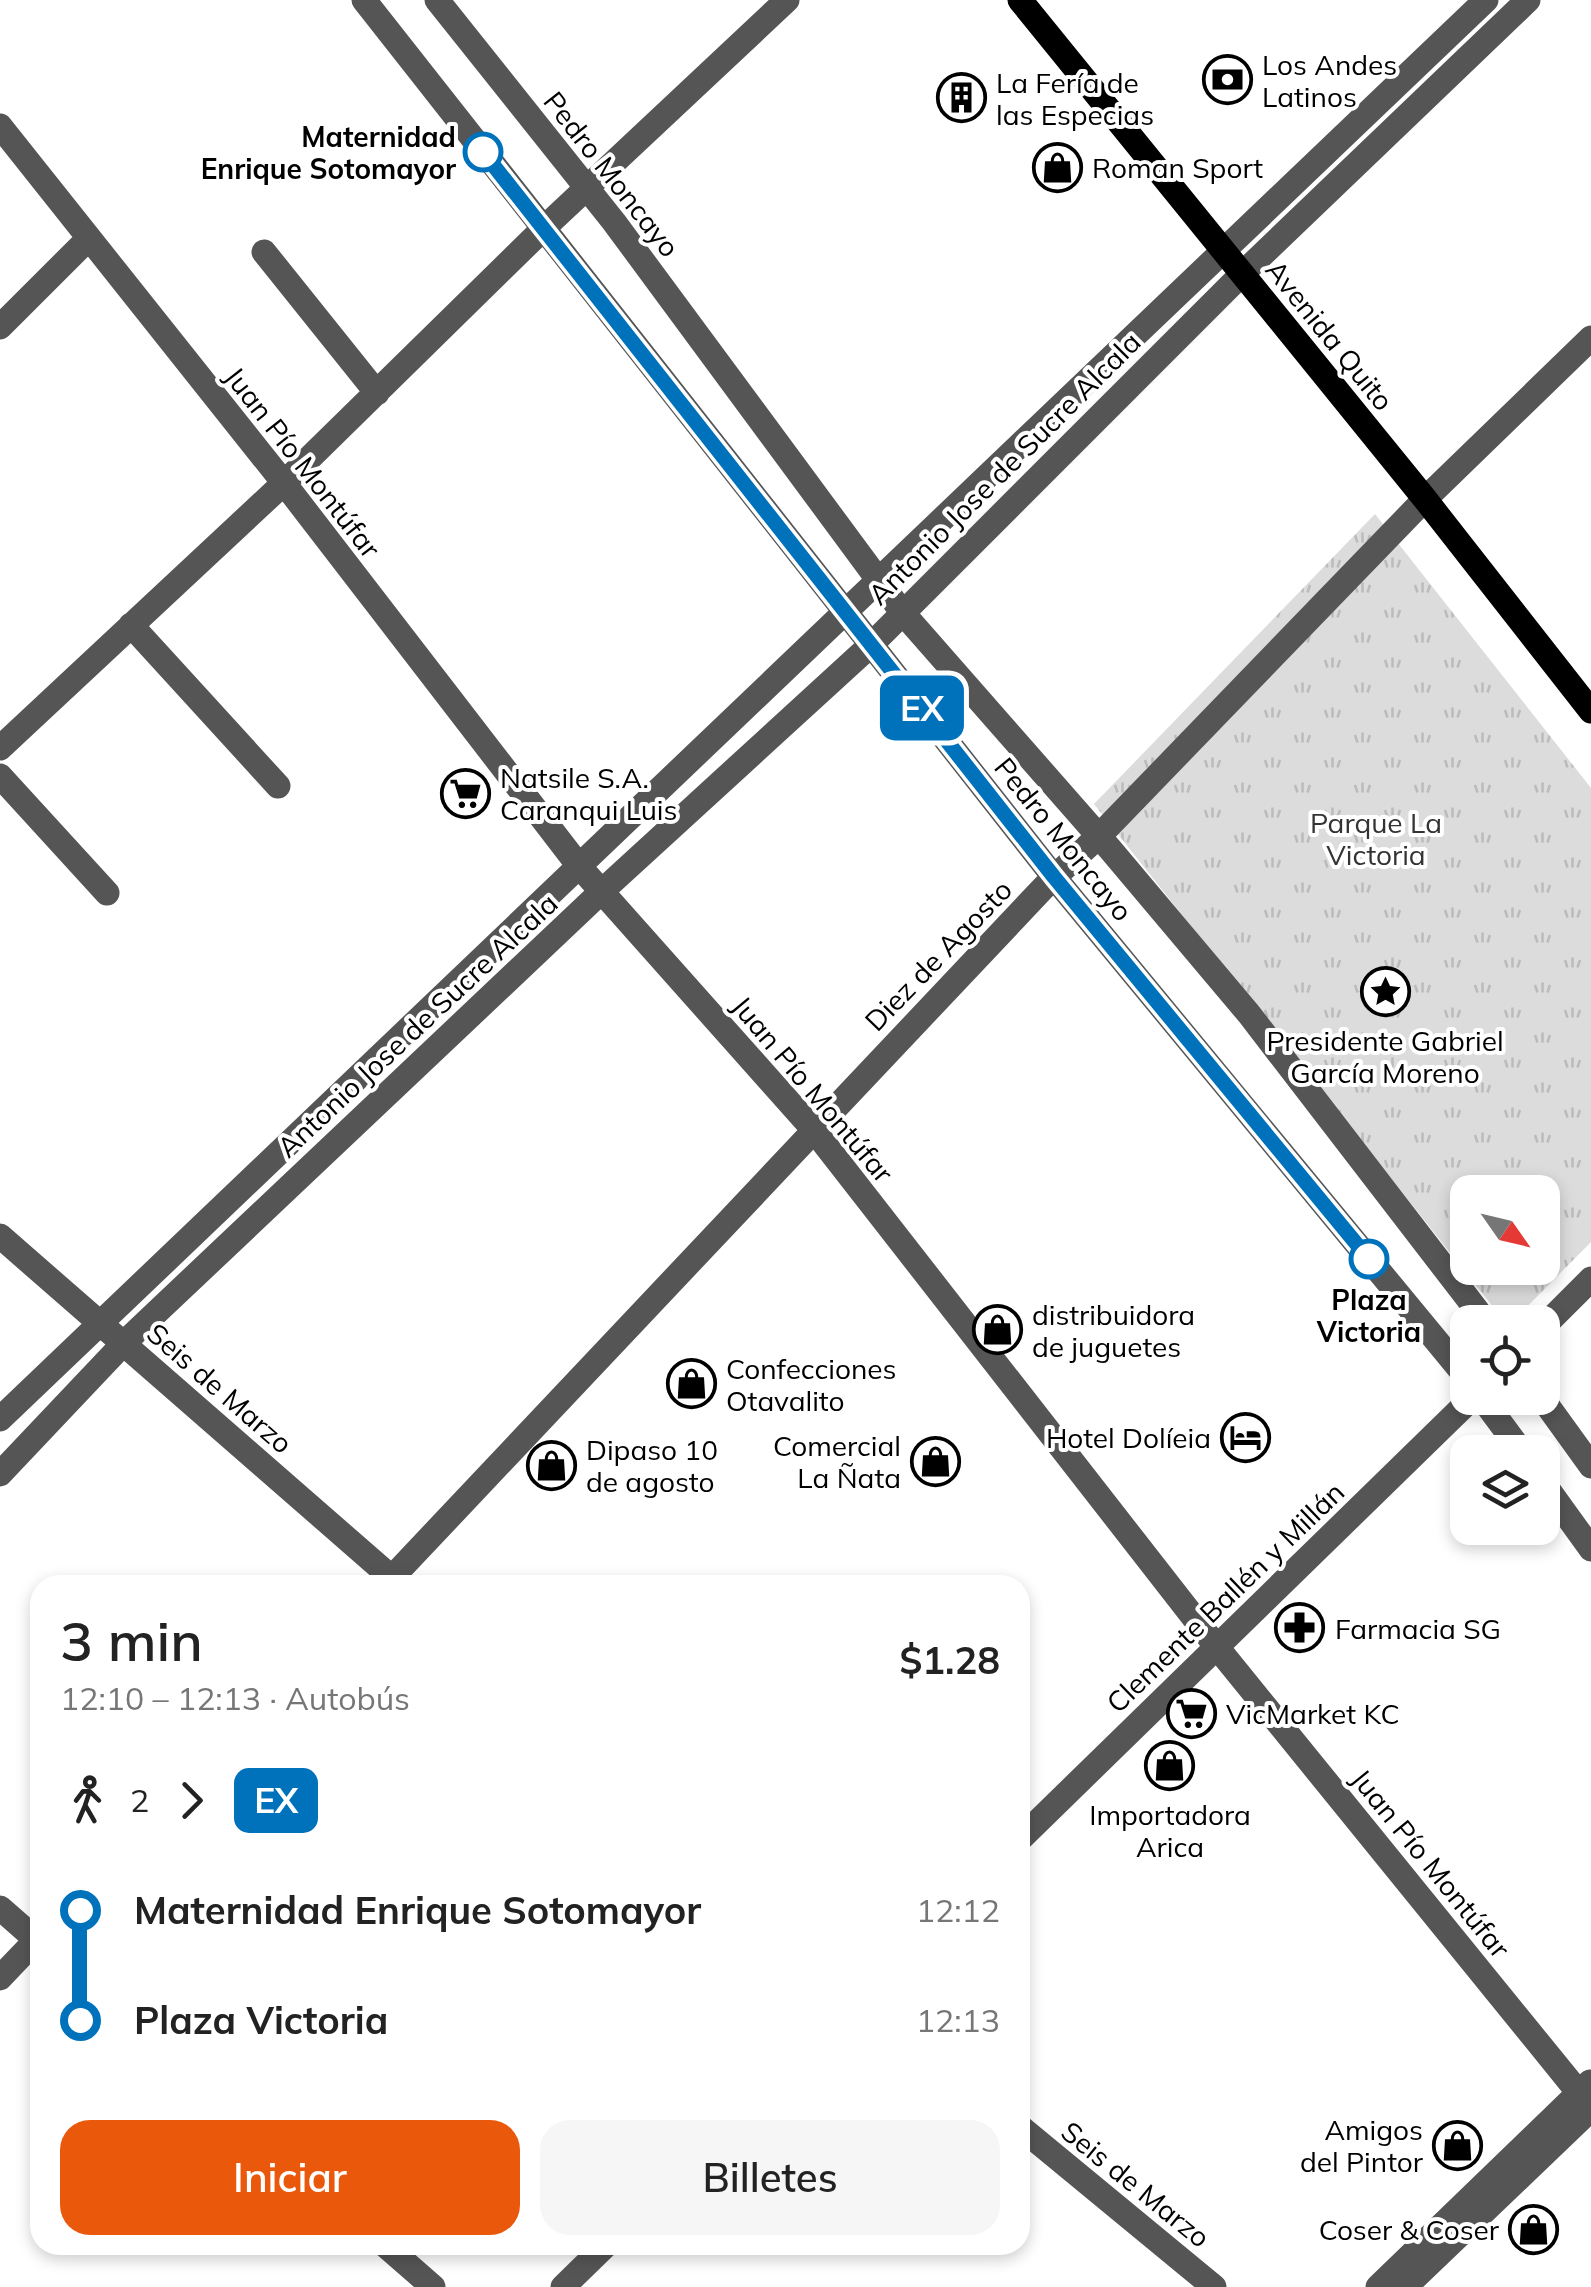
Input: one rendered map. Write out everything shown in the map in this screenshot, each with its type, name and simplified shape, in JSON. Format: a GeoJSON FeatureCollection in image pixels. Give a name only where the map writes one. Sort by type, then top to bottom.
{"type":"FeatureCollection","features":[{"type":"Feature","properties":{"kind":"main road","name":"Avenida Quito"},"geometry":{"type":"LineString","coordinates":[[1020,0],[1425,499],[1591,711]]}},
{"type":"Feature","properties":{"kind":"street","name":"Pedro Moncayo"},"geometry":{"type":"LineString","coordinates":[[364,0],[1054,877],[1450,1357]]}},
{"type":"Feature","properties":{"kind":"street","name":"Pedro Moncayo"},"geometry":{"type":"LineString","coordinates":[[437,0],[614,222],[902,612],[1099,836],[1248,1014],[1473,1305]]}},
{"type":"Feature","properties":{"kind":"street"},"geometry":{"type":"LineString","coordinates":[[0,748],[787,0]]}},
{"type":"Feature","properties":{"kind":"street","name":"Antonio Jose de Sucre Alcala"},"geometry":{"type":"LineString","coordinates":[[0,1419],[1486,0]]}},
{"type":"Feature","properties":{"kind":"street","name":"Antonio Jose de Sucre Alcala"},"geometry":{"type":"LineString","coordinates":[[0,1474],[123,1344],[601,892],[872,644],[1242,274],[1528,0]]}},
{"type":"Feature","properties":{"kind":"street","name":"Juan Pío Montúfar"},"geometry":{"type":"LineString","coordinates":[[0,126],[284,482],[579,866],[813,1129],[1216,1646],[1587,2094]]}},
{"type":"Feature","properties":{"kind":"street"},"geometry":{"type":"LineString","coordinates":[[0,327],[88,239]]}},
{"type":"Feature","properties":{"kind":"street"},"geometry":{"type":"LineString","coordinates":[[264,252],[376,393]]}},
{"type":"Feature","properties":{"kind":"street","name":"Diez de Agosto"},"geometry":{"type":"LineString","coordinates":[[400,1575],[813,1129],[1054,877],[1099,836],[1425,499],[1591,338]]}},
{"type":"Feature","properties":{"kind":"street"},"geometry":{"type":"LineString","coordinates":[[131,626],[278,786]]}},
{"type":"Feature","properties":{"kind":"street"},"geometry":{"type":"LineString","coordinates":[[0,776],[107,893]]}},
{"type":"Feature","properties":{"kind":"street","name":"Seis de Marzo"},"geometry":{"type":"LineString","coordinates":[[0,1236],[384,1575]]}},
{"type":"Feature","properties":{"kind":"street"},"geometry":{"type":"LineString","coordinates":[[1560,1310],[1591,1279]]}},
{"type":"Feature","properties":{"kind":"street","name":"Clemente Ballén y Millán"},"geometry":{"type":"LineString","coordinates":[[1030,1829],[1454,1415]]}},
{"type":"Feature","properties":{"kind":"street"},"geometry":{"type":"LineString","coordinates":[[1554,1415],[1591,1466]]}},
{"type":"Feature","properties":{"kind":"street"},"geometry":{"type":"LineString","coordinates":[[1560,1506],[1591,1548]]}},
{"type":"Feature","properties":{"kind":"street"},"geometry":{"type":"LineString","coordinates":[[0,1908],[30,1932]]}},
{"type":"Feature","properties":{"kind":"street"},"geometry":{"type":"LineString","coordinates":[[0,1978],[30,1948]]}},
{"type":"Feature","properties":{"kind":"street"},"geometry":{"type":"LineString","coordinates":[[1378,2287],[1587,2094]]}},
{"type":"Feature","properties":{"kind":"street"},"geometry":{"type":"LineString","coordinates":[[1404,2287],[1587,2094]]}},
{"type":"Feature","properties":{"kind":"street","name":"Seis de Marzo"},"geometry":{"type":"LineString","coordinates":[[1030,2135],[1214,2287]]}},
{"type":"Feature","properties":{"kind":"street"},"geometry":{"type":"LineString","coordinates":[[396,2255],[433,2287]]}},
{"type":"Feature","properties":{"kind":"street"},"geometry":{"type":"LineString","coordinates":[[564,2287],[596,2255]]}},
{"type":"Feature","properties":{"kind":"green space","name":"Parque La Victoria"},"geometry":{"type":"Polygon","coordinates":[[[1375,514],[1591,788],[1591,1242],[1560,1273],[1560,1175],[1450,1175],[1450,1253],[1094,804],[1375,514]]]}},
{"type":"Feature","properties":{"kind":"green space","name":"Parque La Victoria"},"geometry":{"type":"Polygon","coordinates":[[[1476,1285],[1549,1285],[1529,1305],[1492,1305],[1476,1285]]]}},
{"type":"Feature","properties":{"kind":"bus line","name":"EX"},"geometry":{"type":"LineString","coordinates":[[483,152],[1054,877],[1369,1259]]}},
{"type":"Feature","properties":{"kind":"place","name":"Los Andes Latinos"},"geometry":{"type":"Point","coordinates":[1227,80]}},
{"type":"Feature","properties":{"kind":"place","name":"La Fería de las Especias"},"geometry":{"type":"Point","coordinates":[961,98]}},
{"type":"Feature","properties":{"kind":"place","name":"Maternidad Enrique Sotomayor"},"geometry":{"type":"Point","coordinates":[483,152]}},
{"type":"Feature","properties":{"kind":"place","name":"Roman Sport"},"geometry":{"type":"Point","coordinates":[1057,167]}},
{"type":"Feature","properties":{"kind":"place","name":"Natsile S.A. Caranqui Luis"},"geometry":{"type":"Point","coordinates":[465,793]}},
{"type":"Feature","properties":{"kind":"place","name":"Presidente Gabriel García Moreno"},"geometry":{"type":"Point","coordinates":[1385,992]}},
{"type":"Feature","properties":{"kind":"place","name":"Plaza Victoria"},"geometry":{"type":"Point","coordinates":[1369,1259]}},
{"type":"Feature","properties":{"kind":"place","name":"distribuidora de juguetes"},"geometry":{"type":"Point","coordinates":[997,1330]}},
{"type":"Feature","properties":{"kind":"place","name":"Confecciones Otavalito"},"geometry":{"type":"Point","coordinates":[691,1384]}},
{"type":"Feature","properties":{"kind":"place","name":"Hotel Dolíeia"},"geometry":{"type":"Point","coordinates":[1246,1437]}},
{"type":"Feature","properties":{"kind":"place","name":"Comercial La Ñata"},"geometry":{"type":"Point","coordinates":[936,1461]}},
{"type":"Feature","properties":{"kind":"place","name":"Dipaso 10 de agosto"},"geometry":{"type":"Point","coordinates":[551,1465]}},
{"type":"Feature","properties":{"kind":"place","name":"Farmacia SG"},"geometry":{"type":"Point","coordinates":[1300,1628]}},
{"type":"Feature","properties":{"kind":"place","name":"VicMarket KC"},"geometry":{"type":"Point","coordinates":[1191,1713]}},
{"type":"Feature","properties":{"kind":"place","name":"Importadora Arica"},"geometry":{"type":"Point","coordinates":[1170,1766]}},
{"type":"Feature","properties":{"kind":"place","name":"Amigos del Pintor"},"geometry":{"type":"Point","coordinates":[1458,2145]}},
{"type":"Feature","properties":{"kind":"place","name":"Coser & Coser"},"geometry":{"type":"Point","coordinates":[1534,2229]}}]}
